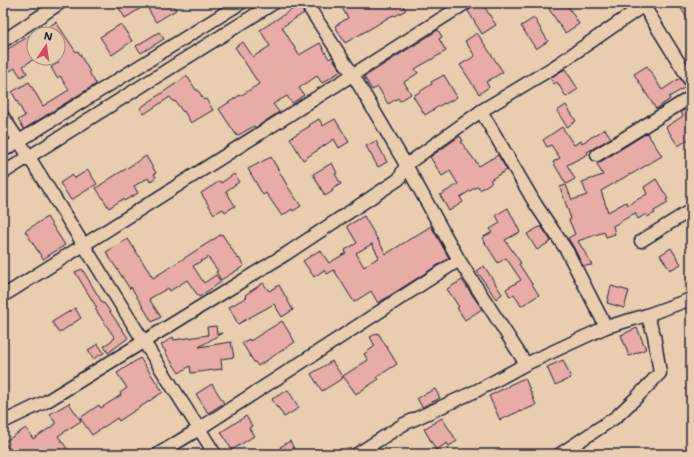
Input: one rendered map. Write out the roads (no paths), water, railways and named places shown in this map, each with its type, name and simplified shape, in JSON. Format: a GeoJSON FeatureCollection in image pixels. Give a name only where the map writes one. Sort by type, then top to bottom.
{"type":"FeatureCollection","features":[{"type":"Feature","properties":{"kind":"street"},"geometry":{"type":"LineString","coordinates":[[3,41],[60,3]]}},
{"type":"Feature","properties":{"kind":"street"},"geometry":{"type":"LineString","coordinates":[[3,151],[241,3]]}},
{"type":"Feature","properties":{"kind":"street"},"geometry":{"type":"LineString","coordinates":[[3,173],[274,3]]}},
{"type":"Feature","properties":{"kind":"street"},"geometry":{"type":"LineString","coordinates":[[306,3],[353,75],[406,164],[459,260],[526,364]]}},
{"type":"Feature","properties":{"kind":"street"},"geometry":{"type":"LineString","coordinates":[[3,296],[466,3]]}},
{"type":"Feature","properties":{"kind":"street"},"geometry":{"type":"LineString","coordinates":[[3,422],[46,401],[264,268],[399,179],[406,164],[481,111],[554,67],[644,4],[691,82]]}},
{"type":"Feature","properties":{"kind":"street"},"geometry":{"type":"LineString","coordinates":[[597,155],[691,97]]}},
{"type":"Feature","properties":{"kind":"street"},"geometry":{"type":"LineString","coordinates":[[481,111],[536,205],[566,251],[606,327]]}},
{"type":"Feature","properties":{"kind":"street"},"geometry":{"type":"LineString","coordinates":[[3,117],[215,454]]}},
{"type":"Feature","properties":{"kind":"street"},"geometry":{"type":"LineString","coordinates":[[641,241],[691,210]]}},
{"type":"Feature","properties":{"kind":"street"},"geometry":{"type":"LineString","coordinates":[[158,454],[459,260]]}},
{"type":"Feature","properties":{"kind":"street"},"geometry":{"type":"LineString","coordinates":[[357,454],[404,424],[478,390],[526,364],[606,327],[647,315],[691,299]]}},
{"type":"Feature","properties":{"kind":"street"},"geometry":{"type":"LineString","coordinates":[[560,454],[616,417],[660,373],[654,335],[647,315]]}}]}
